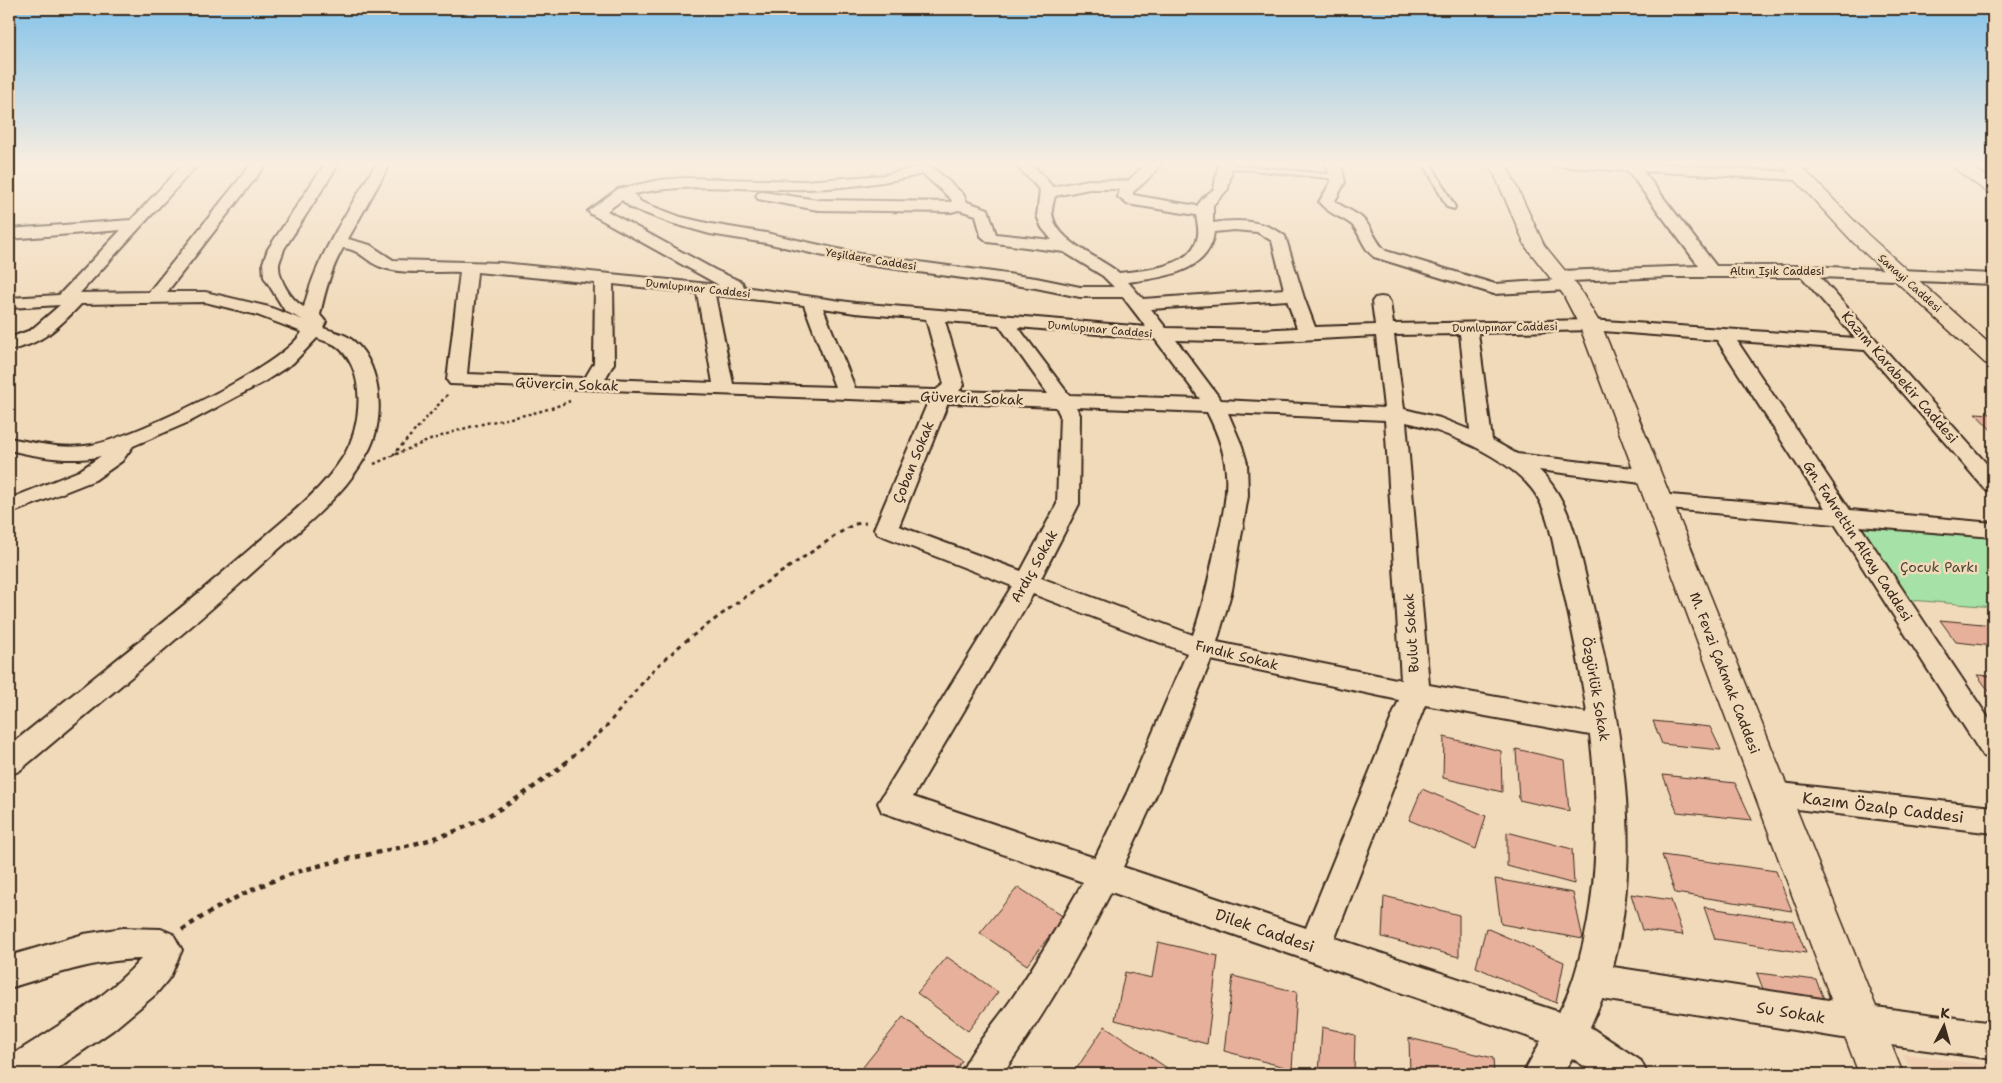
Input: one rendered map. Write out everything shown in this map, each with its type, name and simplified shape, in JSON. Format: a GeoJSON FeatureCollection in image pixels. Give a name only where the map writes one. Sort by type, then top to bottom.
{"type":"FeatureCollection","features":[{"type":"Feature","properties":{"kind":"street"},"geometry":{"type":"LineString","coordinates":[[9,344],[38,334],[146,213]]}},
{"type":"Feature","properties":{"kind":"street"},"geometry":{"type":"LineString","coordinates":[[155,296],[221,213]]}},
{"type":"Feature","properties":{"kind":"street"},"geometry":{"type":"LineString","coordinates":[[9,762],[230,580],[305,513],[353,459],[365,435],[370,418],[369,400],[362,372],[352,349],[341,340],[313,324],[291,307],[272,277],[271,263],[276,249],[300,213]]}},
{"type":"Feature","properties":{"kind":"street"},"geometry":{"type":"LineString","coordinates":[[9,444],[51,452],[94,451],[125,442],[152,431],[254,380],[292,352],[313,324],[322,273],[356,213]]}},
{"type":"Feature","properties":{"kind":"street"},"geometry":{"type":"LineString","coordinates":[[599,213],[709,274],[751,294]]}},
{"type":"Feature","properties":{"kind":"street","name":"Yeşildere Caddesi"},"geometry":{"type":"LineString","coordinates":[[655,213],[668,218],[710,228],[766,238],[860,259],[1036,283],[1080,292],[1133,298],[1294,294]]}},
{"type":"Feature","properties":{"kind":"street"},"geometry":{"type":"LineString","coordinates":[[983,213],[989,236],[994,239],[1067,247]]}},
{"type":"Feature","properties":{"kind":"street"},"geometry":{"type":"LineString","coordinates":[[980,1074],[1030,1003],[1103,874],[1146,785],[1202,648],[1219,591],[1237,487],[1236,464],[1227,429],[1215,406],[1194,376],[1116,278],[1067,247],[1051,228],[1044,213]]}},
{"type":"Feature","properties":{"kind":"street"},"geometry":{"type":"LineString","coordinates":[[1116,278],[1181,266],[1197,254],[1205,240],[1205,213]]}},
{"type":"Feature","properties":{"kind":"street","name":"Altın Işık Caddesi"},"geometry":{"type":"LineString","coordinates":[[1341,213],[1360,225],[1370,245],[1380,254],[1494,289],[1564,281],[1712,272],[1806,271],[1897,273],[1993,279]]}},
{"type":"Feature","properties":{"kind":"street","name":"M. Fevzi Çakmak Caddesi"},"geometry":{"type":"LineString","coordinates":[[1520,213],[1542,258],[1564,281],[1590,325],[1881,1074]]}},
{"type":"Feature","properties":{"kind":"street"},"geometry":{"type":"LineString","coordinates":[[1667,213],[1712,272]]}},
{"type":"Feature","properties":{"kind":"street","name":"Sanayi Caddesi"},"geometry":{"type":"LineString","coordinates":[[1837,213],[1897,273],[1993,358]]}},
{"type":"Feature","properties":{"kind":"street"},"geometry":{"type":"LineString","coordinates":[[9,234],[135,224]]}},
{"type":"Feature","properties":{"kind":"street"},"geometry":{"type":"LineString","coordinates":[[1206,229],[1238,225],[1275,236],[1281,243],[1294,294],[1308,332]]}},
{"type":"Feature","properties":{"kind":"street","name":"Dumlupınar Caddesi"},"geometry":{"type":"LineString","coordinates":[[339,243],[359,244],[382,262],[392,265],[501,268],[751,294],[862,308],[1161,334],[1258,336],[1384,329],[1590,325],[1871,344]]}},
{"type":"Feature","properties":{"kind":"street"},"geometry":{"type":"LineString","coordinates":[[457,380],[469,267]]}},
{"type":"Feature","properties":{"kind":"street","name":"Kazım Karabekir Caddesi"},"geometry":{"type":"LineString","coordinates":[[1806,271],[1993,484]]}},
{"type":"Feature","properties":{"kind":"street"},"geometry":{"type":"LineString","coordinates":[[592,384],[604,363],[604,279]]}},
{"type":"Feature","properties":{"kind":"street"},"geometry":{"type":"LineString","coordinates":[[705,289],[724,389]]}},
{"type":"Feature","properties":{"kind":"street"},"geometry":{"type":"LineString","coordinates":[[9,303],[71,299],[189,296],[223,300],[313,324]]}},
{"type":"Feature","properties":{"kind":"street"},"geometry":{"type":"LineString","coordinates":[[811,301],[848,394]]}},
{"type":"Feature","properties":{"kind":"street","name":"Bulut Sokak"},"geometry":{"type":"LineString","coordinates":[[1315,946],[1416,693],[1394,415],[1382,302]]}},
{"type":"Feature","properties":{"kind":"street","name":"Çoban Sokak"},"geometry":{"type":"LineString","coordinates":[[886,529],[940,397],[954,385],[934,314]]}},
{"type":"Feature","properties":{"kind":"street","name":"Ardıç Sokak"},"geometry":{"type":"LineString","coordinates":[[893,803],[1027,582],[1068,504],[1070,415],[1063,401],[1004,320]]}},
{"type":"Feature","properties":{"kind":"street"},"geometry":{"type":"LineString","coordinates":[[1468,328],[1482,443]]}},
{"type":"Feature","properties":{"kind":"street","name":"Gn. Fahrettin Altay Caddesi"},"geometry":{"type":"LineString","coordinates":[[1723,334],[1993,748]]}},
{"type":"Feature","properties":{"kind":"street","name":"Güvercin Sokak"},"geometry":{"type":"LineString","coordinates":[[457,380],[1215,406],[1394,415],[1432,422],[1482,443]]}},
{"type":"Feature","properties":{"kind":"street"},"geometry":{"type":"LineString","coordinates":[[9,507],[31,497],[71,484],[95,472],[111,460],[125,442]]}},
{"type":"Feature","properties":{"kind":"street","name":"Özgürlük Sokak"},"geometry":{"type":"LineString","coordinates":[[1482,443],[1511,460],[1537,480],[1553,507],[1569,560],[1582,616],[1604,727],[1611,815],[1611,866],[1608,910],[1602,941],[1580,1007],[1542,1074]]}},
{"type":"Feature","properties":{"kind":"street"},"geometry":{"type":"LineString","coordinates":[[1511,460],[1654,489],[1842,517],[1993,530]]}},
{"type":"Feature","properties":{"kind":"street","name":"Fındık Sokak"},"geometry":{"type":"LineString","coordinates":[[886,529],[1202,648],[1315,674],[1604,727]]}},
{"type":"Feature","properties":{"kind":"street","name":"Kazım Özalp Caddesi"},"geometry":{"type":"LineString","coordinates":[[1772,794],[1993,820]]}},
{"type":"Feature","properties":{"kind":"street","name":"Dilek Caddesi"},"geometry":{"type":"LineString","coordinates":[[893,803],[1566,1032],[1628,1074]]}},
{"type":"Feature","properties":{"kind":"street"},"geometry":{"type":"LineString","coordinates":[[9,972],[57,957],[125,944],[161,945],[164,950],[163,957],[151,976],[138,989],[16,1074]]}},
{"type":"Feature","properties":{"kind":"street","name":"Su Sokak"},"geometry":{"type":"LineString","coordinates":[[1590,980],[1861,1023],[1993,1041]]}},
{"type":"Feature","properties":{"kind":"path"},"geometry":{"type":"LineString","coordinates":[[392,456],[439,407],[457,380]]}},
{"type":"Feature","properties":{"kind":"path"},"geometry":{"type":"LineString","coordinates":[[336,480],[392,456],[470,428],[548,410],[574,399],[592,384]]}},
{"type":"Feature","properties":{"kind":"path"},"geometry":{"type":"LineString","coordinates":[[161,945],[229,900],[274,880],[310,868],[447,834],[480,820],[520,795],[573,757],[603,730],[660,663],[717,616],[854,524],[870,524],[886,529]]}},
{"type":"Feature","properties":{"kind":"shaded area"},"geometry":{"type":"Polygon","coordinates":[[[1903,1054],[1993,1066],[1993,1074],[1913,1074],[1903,1054]]]}},
{"type":"Feature","properties":{"kind":"green space","name":"Çocuk Parkı"},"geometry":{"type":"Polygon","coordinates":[[[1858,525],[1993,537],[1993,607],[1911,600],[1858,525]]]}},
{"type":"Feature","properties":{"kind":"building"},"geometry":{"type":"Polygon","coordinates":[[[1975,413],[1993,414],[1993,432],[1975,413]]]}},
{"type":"Feature","properties":{"kind":"building"},"geometry":{"type":"Polygon","coordinates":[[[1940,620],[1993,625],[1993,646],[1956,642],[1940,620]]]}},
{"type":"Feature","properties":{"kind":"building"},"geometry":{"type":"Polygon","coordinates":[[[1977,675],[1993,676],[1993,695],[1992,695],[1977,675]]]}},
{"type":"Feature","properties":{"kind":"building"},"geometry":{"type":"Polygon","coordinates":[[[1653,721],[1710,727],[1721,750],[1662,744],[1653,721]]]}},
{"type":"Feature","properties":{"kind":"building"},"geometry":{"type":"Polygon","coordinates":[[[1444,737],[1501,751],[1502,792],[1443,778],[1444,737]]]}},
{"type":"Feature","properties":{"kind":"building"},"geometry":{"type":"Polygon","coordinates":[[[1516,749],[1564,760],[1569,811],[1519,800],[1516,749]]]}},
{"type":"Feature","properties":{"kind":"building"},"geometry":{"type":"Polygon","coordinates":[[[1663,775],[1735,783],[1752,820],[1677,812],[1663,775]]]}},
{"type":"Feature","properties":{"kind":"building"},"geometry":{"type":"Polygon","coordinates":[[[1422,789],[1486,816],[1476,849],[1409,820],[1422,789]]]}},
{"type":"Feature","properties":{"kind":"building"},"geometry":{"type":"Polygon","coordinates":[[[1507,832],[1572,849],[1574,884],[1507,866],[1507,832]]]}},
{"type":"Feature","properties":{"kind":"building"},"geometry":{"type":"Polygon","coordinates":[[[1662,855],[1776,871],[1792,911],[1675,893],[1662,855]]]}},
{"type":"Feature","properties":{"kind":"building"},"geometry":{"type":"Polygon","coordinates":[[[1495,879],[1573,893],[1583,939],[1501,924],[1495,879]]]}},
{"type":"Feature","properties":{"kind":"building"},"geometry":{"type":"Polygon","coordinates":[[[1018,887],[1064,917],[1027,965],[980,933],[1018,887]]]}},
{"type":"Feature","properties":{"kind":"building"},"geometry":{"type":"Polygon","coordinates":[[[1631,894],[1671,900],[1683,935],[1642,930],[1631,894]]]}},
{"type":"Feature","properties":{"kind":"building"},"geometry":{"type":"Polygon","coordinates":[[[1384,896],[1459,915],[1459,957],[1382,937],[1384,896]]]}},
{"type":"Feature","properties":{"kind":"building"},"geometry":{"type":"Polygon","coordinates":[[[1704,907],[1793,921],[1806,953],[1715,939],[1704,907]]]}},
{"type":"Feature","properties":{"kind":"building"},"geometry":{"type":"Polygon","coordinates":[[[1486,928],[1564,962],[1556,1003],[1476,967],[1486,928]]]}},
{"type":"Feature","properties":{"kind":"building"},"geometry":{"type":"Polygon","coordinates":[[[1158,942],[1218,956],[1207,1044],[1115,1020],[1125,972],[1152,978],[1158,942]]]}},
{"type":"Feature","properties":{"kind":"building"},"geometry":{"type":"Polygon","coordinates":[[[947,957],[998,992],[968,1031],[917,993],[947,957]]]}},
{"type":"Feature","properties":{"kind":"building"},"geometry":{"type":"Polygon","coordinates":[[[1757,973],[1816,980],[1828,1008],[1767,1000],[1757,973]]]}},
{"type":"Feature","properties":{"kind":"building"},"geometry":{"type":"Polygon","coordinates":[[[1233,976],[1297,992],[1292,1069],[1224,1051],[1233,976]]]}},
{"type":"Feature","properties":{"kind":"building"},"geometry":{"type":"Polygon","coordinates":[[[903,1017],[962,1061],[952,1074],[872,1074],[863,1067],[903,1017]]]}},
{"type":"Feature","properties":{"kind":"building"},"geometry":{"type":"Polygon","coordinates":[[[1105,1026],[1167,1068],[1163,1074],[1073,1074],[1105,1026]]]}},
{"type":"Feature","properties":{"kind":"building"},"geometry":{"type":"Polygon","coordinates":[[[1322,1027],[1355,1035],[1354,1074],[1319,1074],[1322,1027]]]}},
{"type":"Feature","properties":{"kind":"building"},"geometry":{"type":"Polygon","coordinates":[[[1409,1038],[1493,1058],[1494,1074],[1410,1074],[1409,1038]]]}}]}
